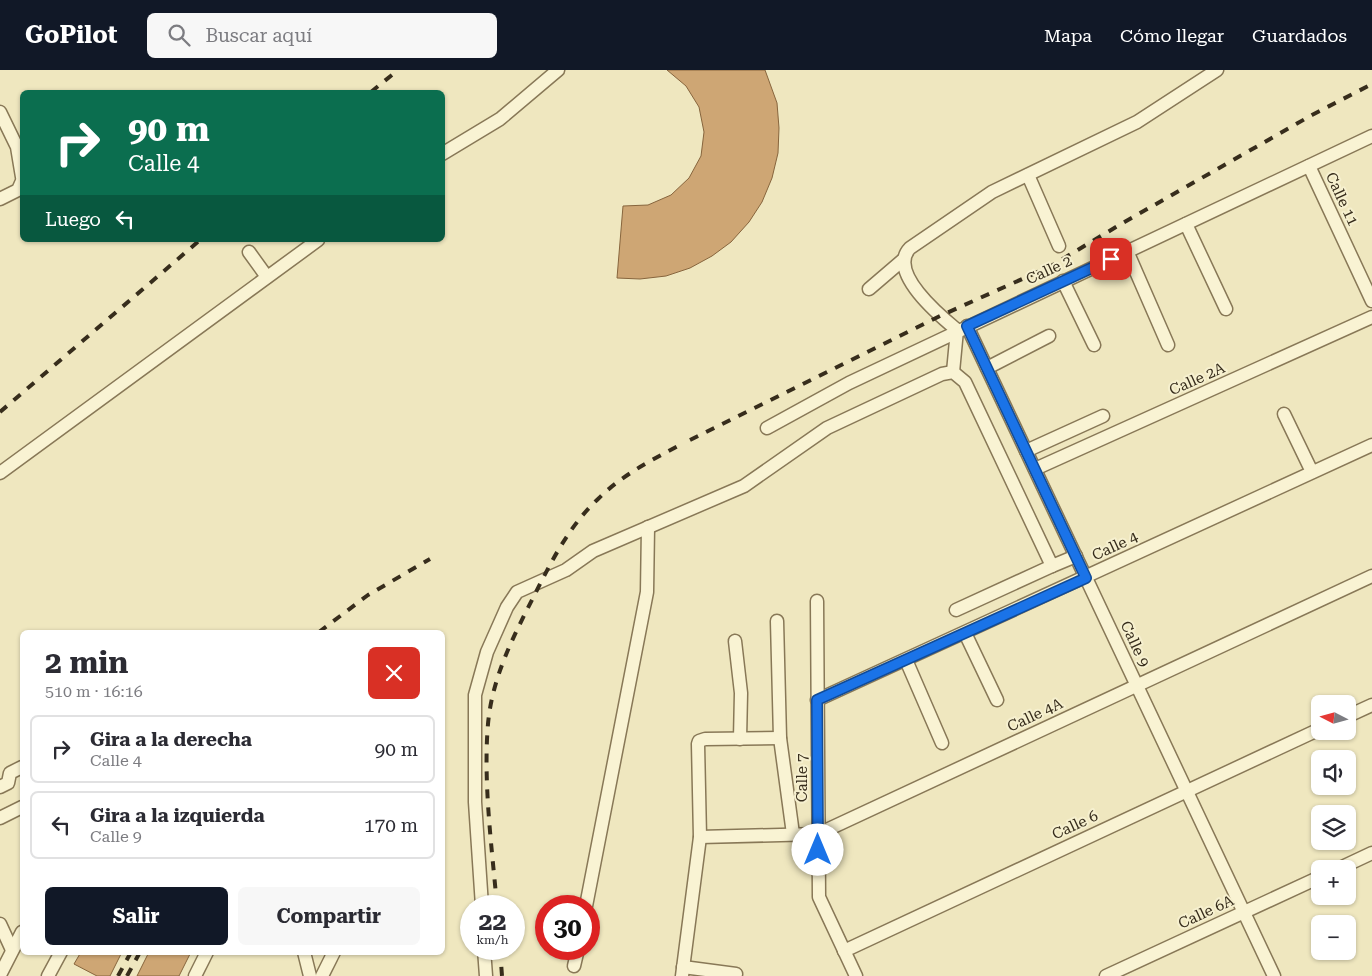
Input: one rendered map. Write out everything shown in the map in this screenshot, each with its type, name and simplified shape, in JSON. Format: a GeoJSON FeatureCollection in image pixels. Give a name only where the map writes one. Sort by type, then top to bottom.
{"type":"FeatureCollection","features":[{"type":"Feature","properties":{"kind":"street"},"geometry":{"type":"LineString","coordinates":[[445,152],[500,119],[558,70]]}},
{"type":"Feature","properties":{"kind":"street"},"geometry":{"type":"LineString","coordinates":[[953,372],[962,328],[930,307],[912,284],[905,270],[904,259],[906,252],[992,192],[1137,122],[1217,70]]}},
{"type":"Feature","properties":{"kind":"street"},"geometry":{"type":"LineString","coordinates":[[0,112],[16,147],[20,166]]}},
{"type":"Feature","properties":{"kind":"street","name":"Calle 2"},"geometry":{"type":"LineString","coordinates":[[767,428],[848,382],[1372,136]]}},
{"type":"Feature","properties":{"kind":"street","name":"Calle 11"},"geometry":{"type":"LineString","coordinates":[[1309,166],[1372,301]]}},
{"type":"Feature","properties":{"kind":"street"},"geometry":{"type":"LineString","coordinates":[[1028,175],[1058,246]]}},
{"type":"Feature","properties":{"kind":"street"},"geometry":{"type":"LineString","coordinates":[[0,199],[18,190],[20,186]]}},
{"type":"Feature","properties":{"kind":"street"},"geometry":{"type":"LineString","coordinates":[[1186,224],[1226,309]]}},
{"type":"Feature","properties":{"kind":"street"},"geometry":{"type":"LineString","coordinates":[[0,473],[315,242]]}},
{"type":"Feature","properties":{"kind":"street"},"geometry":{"type":"LineString","coordinates":[[1127,251],[1168,345]]}},
{"type":"Feature","properties":{"kind":"street"},"geometry":{"type":"LineString","coordinates":[[249,252],[267,277]]}},
{"type":"Feature","properties":{"kind":"street"},"geometry":{"type":"LineString","coordinates":[[869,289],[904,259]]}},
{"type":"Feature","properties":{"kind":"street"},"geometry":{"type":"LineString","coordinates":[[1063,281],[1094,346]]}},
{"type":"Feature","properties":{"kind":"street","name":"Calle 2A"},"geometry":{"type":"LineString","coordinates":[[1035,469],[1372,317]]}},
{"type":"Feature","properties":{"kind":"street","name":"Calle 9"},"geometry":{"type":"LineString","coordinates":[[962,328],[987,368],[1274,976]]}},
{"type":"Feature","properties":{"kind":"street"},"geometry":{"type":"LineString","coordinates":[[987,368],[1049,336]]}},
{"type":"Feature","properties":{"kind":"street"},"geometry":{"type":"LineString","coordinates":[[481,895],[475,802],[475,695],[488,652],[507,607],[517,592],[566,570],[593,551],[744,486],[827,428],[942,374],[953,372]]}},
{"type":"Feature","properties":{"kind":"street"},"geometry":{"type":"LineString","coordinates":[[953,372],[965,382],[1052,566]]}},
{"type":"Feature","properties":{"kind":"street"},"geometry":{"type":"LineString","coordinates":[[1284,414],[1312,472]]}},
{"type":"Feature","properties":{"kind":"street"},"geometry":{"type":"LineString","coordinates":[[1026,451],[1103,416]]}},
{"type":"Feature","properties":{"kind":"street","name":"Calle 4"},"geometry":{"type":"LineString","coordinates":[[817,700],[1086,578],[1372,444]]}},
{"type":"Feature","properties":{"kind":"street"},"geometry":{"type":"LineString","coordinates":[[588,895],[647,592],[648,527]]}},
{"type":"Feature","properties":{"kind":"street"},"geometry":{"type":"LineString","coordinates":[[956,610],[1076,556]]}},
{"type":"Feature","properties":{"kind":"street","name":"Calle 4A"},"geometry":{"type":"LineString","coordinates":[[700,837],[818,834],[1372,576]]}},
{"type":"Feature","properties":{"kind":"street","name":"Calle 7"},"geometry":{"type":"LineString","coordinates":[[817,601],[818,897],[856,976]]}},
{"type":"Feature","properties":{"kind":"street"},"geometry":{"type":"LineString","coordinates":[[777,621],[780,738],[793,834]]}},
{"type":"Feature","properties":{"kind":"street"},"geometry":{"type":"LineString","coordinates":[[965,633],[997,700]]}},
{"type":"Feature","properties":{"kind":"street"},"geometry":{"type":"LineString","coordinates":[[735,641],[741,693],[740,739]]}},
{"type":"Feature","properties":{"kind":"street"},"geometry":{"type":"LineString","coordinates":[[906,660],[942,743]]}},
{"type":"Feature","properties":{"kind":"street"},"geometry":{"type":"LineString","coordinates":[[1356,712],[1372,705]]}},
{"type":"Feature","properties":{"kind":"street","name":"Calle 6"},"geometry":{"type":"LineString","coordinates":[[844,951],[1311,733]]}},
{"type":"Feature","properties":{"kind":"street"},"geometry":{"type":"LineString","coordinates":[[736,974],[683,971],[700,837],[698,744],[699,741],[705,739],[780,738]]}},
{"type":"Feature","properties":{"kind":"street"},"geometry":{"type":"LineString","coordinates":[[0,787],[8,783],[10,773],[20,769]]}},
{"type":"Feature","properties":{"kind":"street"},"geometry":{"type":"LineString","coordinates":[[0,818],[20,808]]}},
{"type":"Feature","properties":{"kind":"street"},"geometry":{"type":"LineString","coordinates":[[1356,861],[1372,854]]}},
{"type":"Feature","properties":{"kind":"street","name":"Calle 6A"},"geometry":{"type":"LineString","coordinates":[[1106,976],[1311,881]]}},
{"type":"Feature","properties":{"kind":"street"},"geometry":{"type":"LineString","coordinates":[[0,924],[7,954]]}},
{"type":"Feature","properties":{"kind":"street"},"geometry":{"type":"LineString","coordinates":[[0,975],[7,954],[20,935]]}},
{"type":"Feature","properties":{"kind":"street"},"geometry":{"type":"LineString","coordinates":[[48,976],[59,955]]}},
{"type":"Feature","properties":{"kind":"street"},"geometry":{"type":"LineString","coordinates":[[195,976],[206,955]]}},
{"type":"Feature","properties":{"kind":"street"},"geometry":{"type":"LineString","coordinates":[[305,955],[310,976]]}},
{"type":"Feature","properties":{"kind":"street"},"geometry":{"type":"LineString","coordinates":[[322,976],[332,955]]}},
{"type":"Feature","properties":{"kind":"street"},"geometry":{"type":"LineString","coordinates":[[485,960],[486,976]]}},
{"type":"Feature","properties":{"kind":"street"},"geometry":{"type":"LineString","coordinates":[[574,966],[575,960]]}},
{"type":"Feature","properties":{"kind":"building"},"geometry":{"type":"Polygon","coordinates":[[[667,70],[765,70],[777,103],[779,128],[778,153],[772,178],[762,202],[749,222],[731,242],[712,256],[690,268],[666,276],[640,279],[617,278],[623,206],[648,205],[671,195],[689,178],[701,156],[704,132],[699,107],[686,86],[667,70]]]}},
{"type":"Feature","properties":{"kind":"building"},"geometry":{"type":"Polygon","coordinates":[[[79,955],[120,955],[110,976],[97,976],[74,964],[79,955]]]}},
{"type":"Feature","properties":{"kind":"building"},"geometry":{"type":"Polygon","coordinates":[[[148,955],[190,955],[179,976],[137,976],[148,955]]]}},
{"type":"Feature","properties":{"kind":"railway"},"geometry":{"type":"LineString","coordinates":[[373,90],[398,70]]}},
{"type":"Feature","properties":{"kind":"railway"},"geometry":{"type":"LineString","coordinates":[[690,440],[940,316],[1051,266],[1312,115],[1372,84]]}},
{"type":"Feature","properties":{"kind":"railway"},"geometry":{"type":"LineString","coordinates":[[0,412],[198,242]]}},
{"type":"Feature","properties":{"kind":"railway"},"geometry":{"type":"LineString","coordinates":[[496,895],[489,815],[487,746],[490,707],[505,658],[547,570],[578,521],[607,490],[637,469],[680,445]]}},
{"type":"Feature","properties":{"kind":"railway"},"geometry":{"type":"LineString","coordinates":[[322,630],[368,595],[430,559]]}},
{"type":"Feature","properties":{"kind":"railway"},"geometry":{"type":"LineString","coordinates":[[118,976],[129,955]]}},
{"type":"Feature","properties":{"kind":"railway"},"geometry":{"type":"LineString","coordinates":[[127,976],[138,955]]}},
{"type":"Feature","properties":{"kind":"railway"},"geometry":{"type":"LineString","coordinates":[[501,960],[502,976]]}},
{"type":"Feature","properties":{"kind":"route"},"geometry":{"type":"LineString","coordinates":[[818,850],[817,700],[1086,578],[967,326],[1111,259]]}}]}
